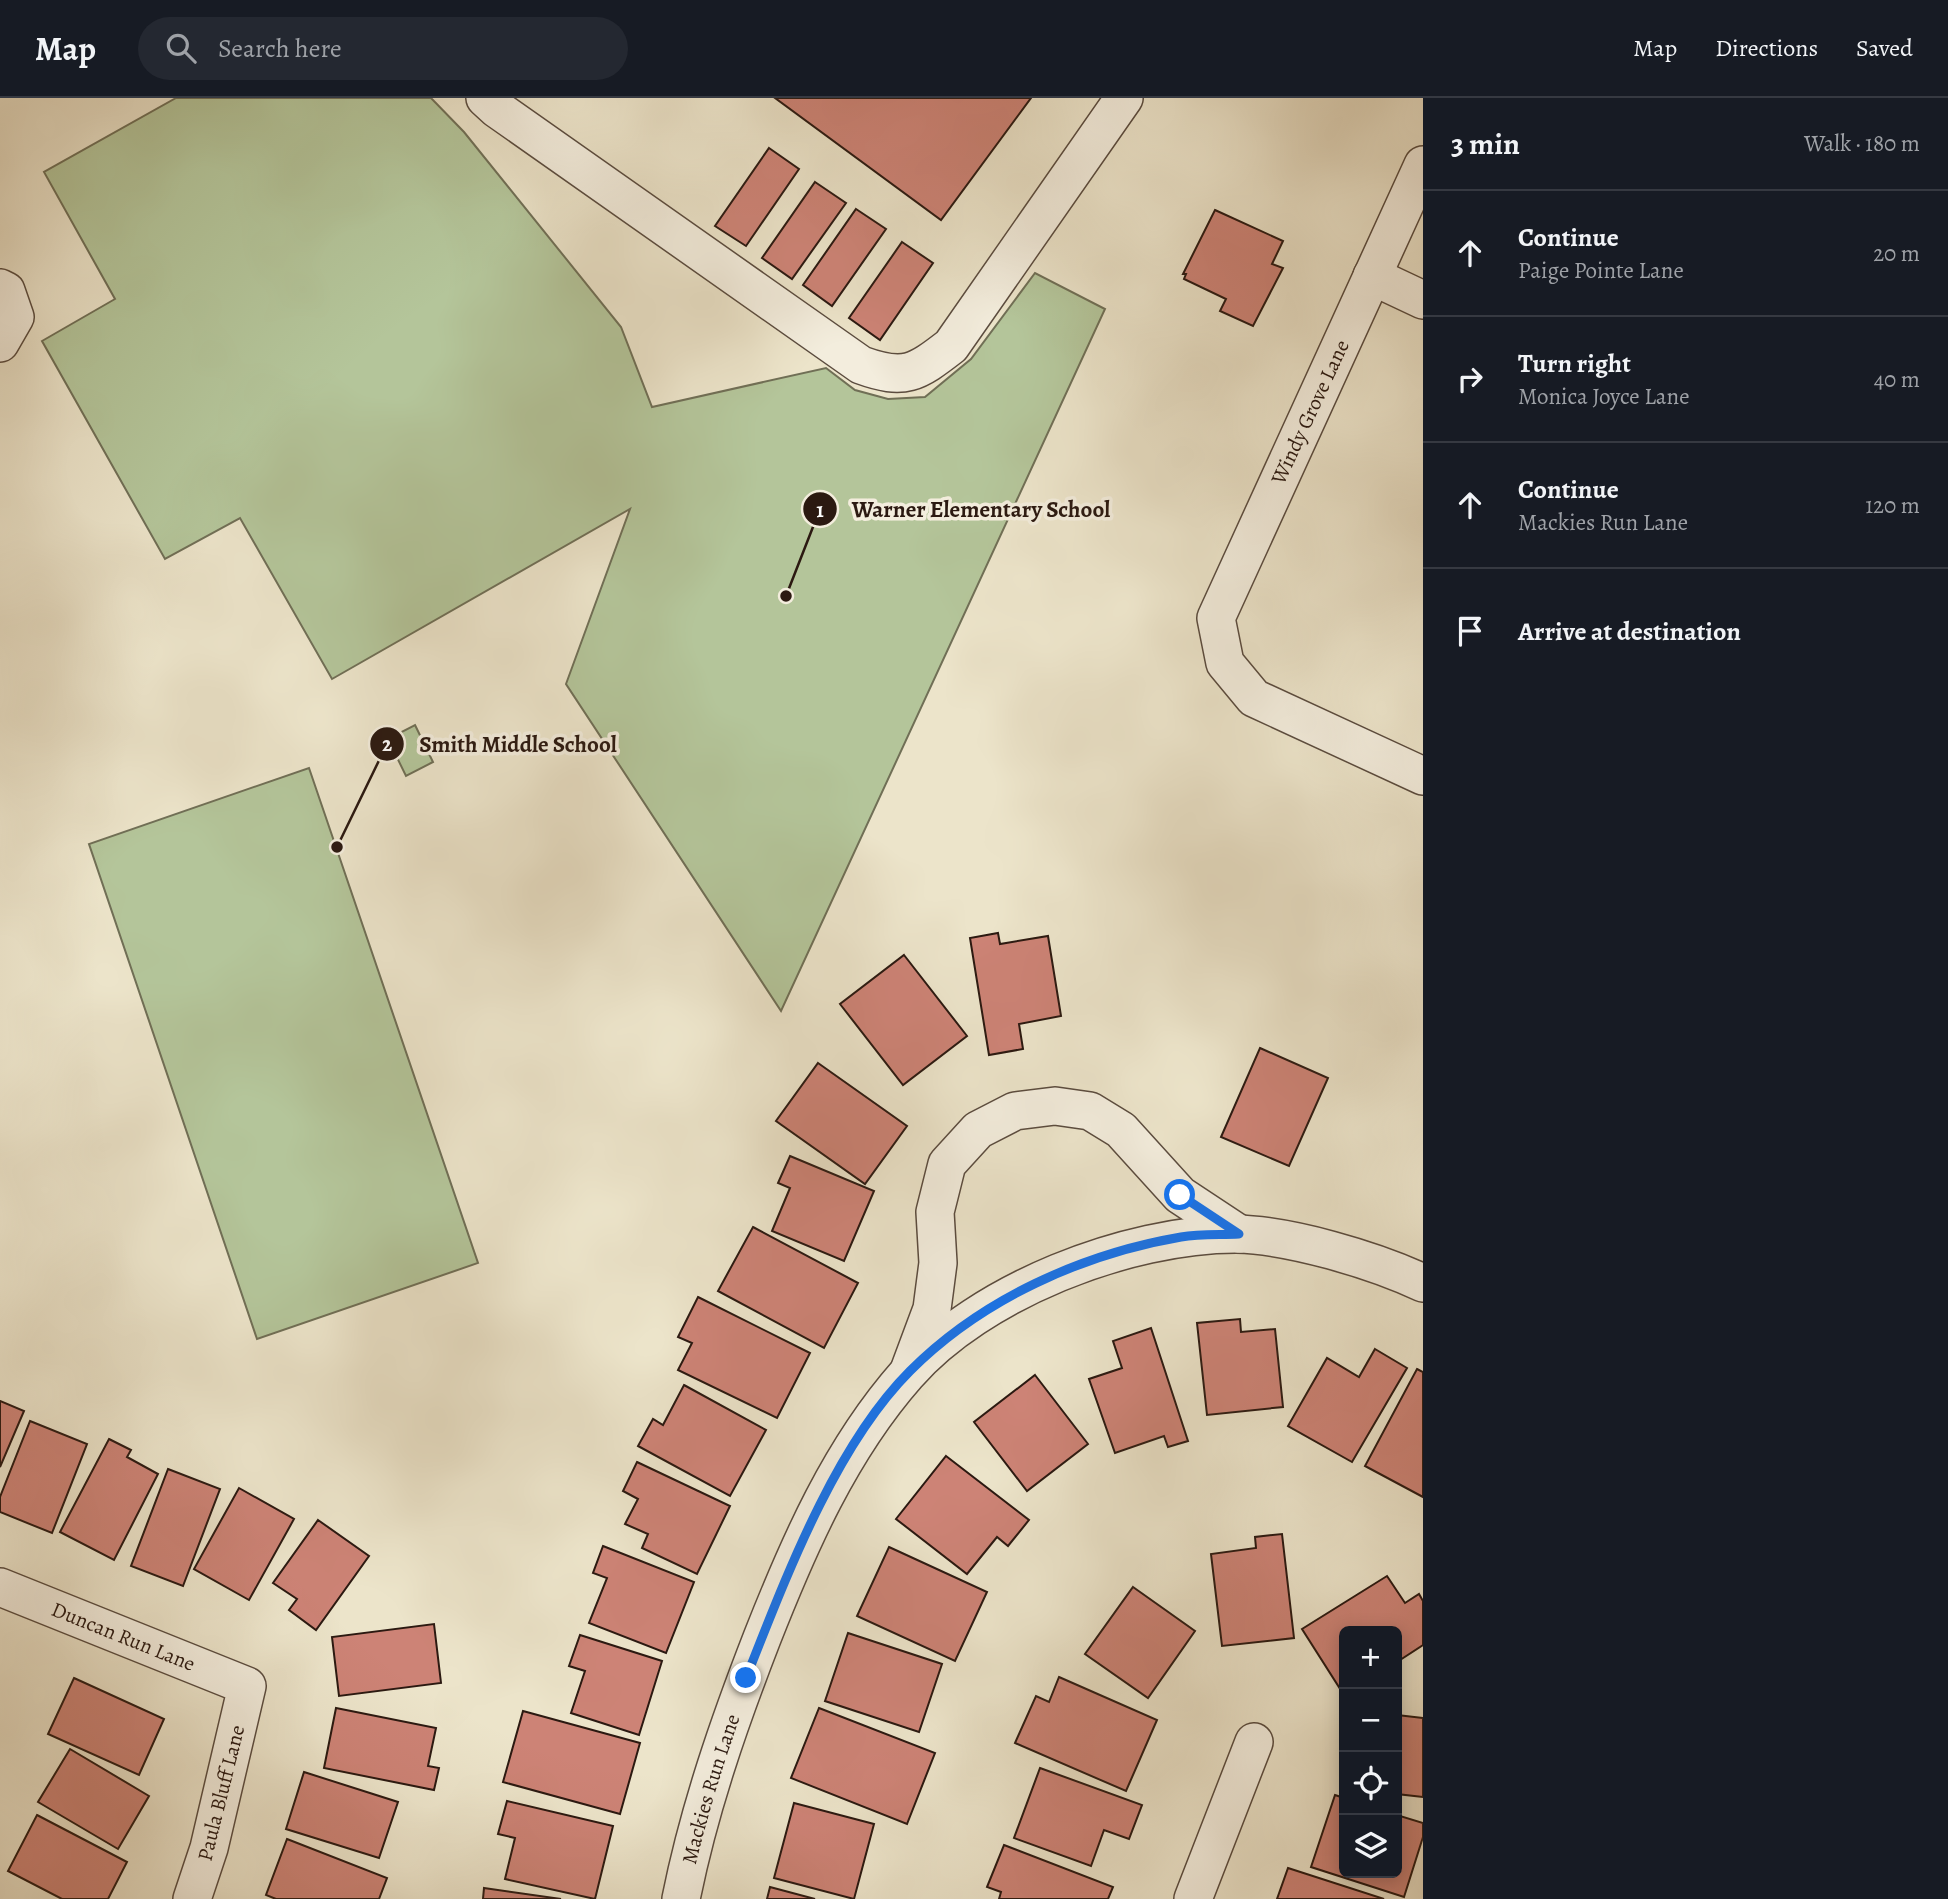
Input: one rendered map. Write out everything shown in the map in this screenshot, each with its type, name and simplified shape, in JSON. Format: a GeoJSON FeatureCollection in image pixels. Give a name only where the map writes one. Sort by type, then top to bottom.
{"type":"FeatureCollection","features":[{"type":"Feature","properties":{"kind":"street"},"geometry":{"type":"LineString","coordinates":[[485,98],[861,365],[889,375],[921,369],[951,346],[1124,98]]}},
{"type":"Feature","properties":{"kind":"street","name":"Windy Grove Lane"},"geometry":{"type":"LineString","coordinates":[[1423,165],[1216,618],[1226,663],[1254,698],[1423,776]]}},
{"type":"Feature","properties":{"kind":"street"},"geometry":{"type":"LineString","coordinates":[[1372,276],[1423,300]]}},
{"type":"Feature","properties":{"kind":"street"},"geometry":{"type":"LineString","coordinates":[[0,288],[6,291],[15,317],[0,343]]}},
{"type":"Feature","properties":{"kind":"street"},"geometry":{"type":"LineString","coordinates":[[909,1372],[932,1309],[939,1264],[935,1212],[947,1164],[978,1130],[1015,1111],[1055,1105],[1090,1111],[1121,1130],[1180,1195],[1239,1234],[1316,1247],[1390,1268],[1423,1283]]}},
{"type":"Feature","properties":{"kind":"street","name":"Mackies Run Lane"},"geometry":{"type":"LineString","coordinates":[[681,1899],[713,1770],[788,1573],[830,1486],[866,1427],[909,1372],[960,1327],[1016,1293],[1071,1267],[1132,1248],[1184,1236],[1239,1234]]}},
{"type":"Feature","properties":{"kind":"street","name":"Duncan Run Lane"},"geometry":{"type":"LineString","coordinates":[[0,1587],[247,1686]]}},
{"type":"Feature","properties":{"kind":"street","name":"Paula Bluff Lane"},"geometry":{"type":"LineString","coordinates":[[192,1899],[209,1848],[247,1686]]}},
{"type":"Feature","properties":{"kind":"street"},"geometry":{"type":"LineString","coordinates":[[1193,1899],[1254,1742]]}},
{"type":"Feature","properties":{"kind":"green space"},"geometry":{"type":"Polygon","coordinates":[[[176,98],[431,98],[464,132],[621,327],[652,407],[826,368],[855,390],[888,399],[925,397],[971,359],[1035,273],[1105,309],[781,1011],[566,684],[630,509],[332,679],[240,518],[165,559],[42,341],[115,299],[44,172],[176,98]]]}},
{"type":"Feature","properties":{"kind":"green space"},"geometry":{"type":"Polygon","coordinates":[[[415,725],[433,762],[406,776],[388,739],[415,725]]]}},
{"type":"Feature","properties":{"kind":"green space"},"geometry":{"type":"Polygon","coordinates":[[[309,768],[478,1263],[257,1339],[89,844],[309,768]]]}},
{"type":"Feature","properties":{"kind":"building"},"geometry":{"type":"Polygon","coordinates":[[[775,98],[1031,98],[941,220],[775,98]]]}},
{"type":"Feature","properties":{"kind":"building"},"geometry":{"type":"Polygon","coordinates":[[[769,148],[799,169],[746,246],[715,226],[769,148]]]}},
{"type":"Feature","properties":{"kind":"building"},"geometry":{"type":"Polygon","coordinates":[[[815,182],[846,203],[792,279],[762,258],[815,182]]]}},
{"type":"Feature","properties":{"kind":"building"},"geometry":{"type":"Polygon","coordinates":[[[856,209],[886,229],[832,306],[803,285],[856,209]]]}},
{"type":"Feature","properties":{"kind":"building"},"geometry":{"type":"Polygon","coordinates":[[[1215,210],[1283,241],[1272,264],[1283,268],[1253,326],[1220,311],[1226,299],[1184,279],[1186,274],[1183,274],[1215,210]]]}},
{"type":"Feature","properties":{"kind":"building"},"geometry":{"type":"Polygon","coordinates":[[[902,242],[933,263],[880,340],[849,318],[902,242]]]}},
{"type":"Feature","properties":{"kind":"building"},"geometry":{"type":"Polygon","coordinates":[[[998,933],[1000,944],[1048,936],[1061,1016],[1019,1024],[1023,1049],[989,1055],[970,938],[998,933]]]}},
{"type":"Feature","properties":{"kind":"building"},"geometry":{"type":"Polygon","coordinates":[[[904,955],[967,1036],[903,1085],[840,1004],[904,955]]]}},
{"type":"Feature","properties":{"kind":"building"},"geometry":{"type":"Polygon","coordinates":[[[1260,1048],[1328,1078],[1289,1166],[1221,1137],[1260,1048]]]}},
{"type":"Feature","properties":{"kind":"building"},"geometry":{"type":"Polygon","coordinates":[[[818,1063],[907,1126],[865,1184],[776,1121],[818,1063]]]}},
{"type":"Feature","properties":{"kind":"building"},"geometry":{"type":"Polygon","coordinates":[[[790,1156],[874,1191],[844,1261],[772,1231],[790,1188],[778,1183],[790,1156]]]}},
{"type":"Feature","properties":{"kind":"building"},"geometry":{"type":"Polygon","coordinates":[[[753,1227],[858,1283],[824,1348],[718,1291],[753,1227]]]}},
{"type":"Feature","properties":{"kind":"building"},"geometry":{"type":"Polygon","coordinates":[[[698,1297],[810,1353],[777,1418],[678,1370],[692,1343],[678,1337],[698,1297]]]}},
{"type":"Feature","properties":{"kind":"building"},"geometry":{"type":"Polygon","coordinates":[[[1240,1319],[1241,1332],[1275,1329],[1283,1407],[1207,1415],[1197,1323],[1240,1319]]]}},
{"type":"Feature","properties":{"kind":"building"},"geometry":{"type":"Polygon","coordinates":[[[1151,1328],[1188,1441],[1168,1447],[1164,1436],[1115,1453],[1089,1379],[1122,1368],[1113,1341],[1151,1328]]]}},
{"type":"Feature","properties":{"kind":"building"},"geometry":{"type":"Polygon","coordinates":[[[1375,1349],[1407,1368],[1352,1462],[1288,1426],[1327,1358],[1359,1377],[1375,1349]]]}},
{"type":"Feature","properties":{"kind":"building"},"geometry":{"type":"Polygon","coordinates":[[[1417,1369],[1423,1372],[1423,1497],[1365,1466],[1417,1369]]]}},
{"type":"Feature","properties":{"kind":"building"},"geometry":{"type":"Polygon","coordinates":[[[1035,1375],[1088,1444],[1027,1491],[974,1422],[1035,1375]]]}},
{"type":"Feature","properties":{"kind":"building"},"geometry":{"type":"Polygon","coordinates":[[[684,1385],[766,1430],[730,1496],[638,1446],[653,1419],[663,1425],[684,1385]]]}},
{"type":"Feature","properties":{"kind":"building"},"geometry":{"type":"Polygon","coordinates":[[[0,1401],[24,1411],[0,1467],[0,1401]]]}},
{"type":"Feature","properties":{"kind":"building"},"geometry":{"type":"Polygon","coordinates":[[[30,1421],[87,1444],[52,1533],[0,1512],[0,1497],[30,1421]]]}},
{"type":"Feature","properties":{"kind":"building"},"geometry":{"type":"Polygon","coordinates":[[[109,1439],[131,1450],[127,1457],[158,1474],[114,1560],[60,1532],[109,1439]]]}},
{"type":"Feature","properties":{"kind":"building"},"geometry":{"type":"Polygon","coordinates":[[[946,1456],[1029,1520],[1008,1546],[997,1537],[967,1574],[896,1519],[946,1456]]]}},
{"type":"Feature","properties":{"kind":"building"},"geometry":{"type":"Polygon","coordinates":[[[637,1462],[730,1506],[697,1574],[642,1548],[648,1534],[625,1524],[638,1499],[623,1491],[637,1462]]]}},
{"type":"Feature","properties":{"kind":"building"},"geometry":{"type":"Polygon","coordinates":[[[168,1469],[220,1489],[183,1586],[131,1566],[168,1469]]]}},
{"type":"Feature","properties":{"kind":"building"},"geometry":{"type":"Polygon","coordinates":[[[239,1488],[294,1519],[249,1600],[194,1569],[239,1488]]]}},
{"type":"Feature","properties":{"kind":"building"},"geometry":{"type":"Polygon","coordinates":[[[318,1520],[369,1556],[316,1630],[289,1610],[297,1599],[273,1583],[318,1520]]]}},
{"type":"Feature","properties":{"kind":"building"},"geometry":{"type":"Polygon","coordinates":[[[1282,1534],[1294,1638],[1222,1646],[1211,1554],[1256,1548],[1255,1537],[1282,1534]]]}},
{"type":"Feature","properties":{"kind":"building"},"geometry":{"type":"Polygon","coordinates":[[[603,1546],[694,1582],[666,1653],[589,1623],[607,1578],[593,1573],[603,1546]]]}},
{"type":"Feature","properties":{"kind":"building"},"geometry":{"type":"Polygon","coordinates":[[[889,1547],[987,1592],[955,1661],[857,1616],[889,1547]]]}},
{"type":"Feature","properties":{"kind":"building"},"geometry":{"type":"Polygon","coordinates":[[[1387,1576],[1405,1603],[1419,1594],[1423,1601],[1423,1645],[1402,1659],[1402,1626],[1339,1626],[1339,1687],[1302,1629],[1387,1576]]]}},
{"type":"Feature","properties":{"kind":"building"},"geometry":{"type":"Polygon","coordinates":[[[1133,1587],[1195,1631],[1148,1698],[1085,1654],[1133,1587]]]}},
{"type":"Feature","properties":{"kind":"building"},"geometry":{"type":"Polygon","coordinates":[[[434,1624],[441,1683],[339,1696],[332,1637],[434,1624]]]}},
{"type":"Feature","properties":{"kind":"building"},"geometry":{"type":"Polygon","coordinates":[[[848,1633],[942,1664],[919,1732],[825,1701],[848,1633]]]}},
{"type":"Feature","properties":{"kind":"building"},"geometry":{"type":"Polygon","coordinates":[[[580,1635],[662,1661],[639,1735],[571,1713],[585,1671],[569,1666],[580,1635]]]}},
{"type":"Feature","properties":{"kind":"building"},"geometry":{"type":"Polygon","coordinates":[[[1059,1677],[1157,1720],[1126,1791],[1015,1743],[1036,1696],[1049,1702],[1059,1677]]]}},
{"type":"Feature","properties":{"kind":"building"},"geometry":{"type":"Polygon","coordinates":[[[74,1678],[164,1719],[139,1775],[48,1734],[74,1678]]]}},
{"type":"Feature","properties":{"kind":"building"},"geometry":{"type":"Polygon","coordinates":[[[336,1708],[436,1728],[428,1766],[439,1768],[434,1790],[324,1768],[336,1708]]]}},
{"type":"Feature","properties":{"kind":"building"},"geometry":{"type":"Polygon","coordinates":[[[819,1708],[935,1753],[907,1824],[791,1778],[819,1708]]]}},
{"type":"Feature","properties":{"kind":"building"},"geometry":{"type":"Polygon","coordinates":[[[523,1711],[640,1743],[620,1814],[503,1782],[523,1711]]]}},
{"type":"Feature","properties":{"kind":"building"},"geometry":{"type":"Polygon","coordinates":[[[1402,1716],[1423,1718],[1423,1797],[1402,1795],[1402,1716]]]}},
{"type":"Feature","properties":{"kind":"building"},"geometry":{"type":"Polygon","coordinates":[[[70,1749],[149,1796],[118,1849],[38,1802],[70,1749]]]}},
{"type":"Feature","properties":{"kind":"building"},"geometry":{"type":"Polygon","coordinates":[[[1040,1768],[1142,1805],[1129,1839],[1104,1830],[1091,1866],[1014,1838],[1040,1768]]]}},
{"type":"Feature","properties":{"kind":"building"},"geometry":{"type":"Polygon","coordinates":[[[304,1772],[398,1802],[379,1858],[286,1829],[304,1772]]]}},
{"type":"Feature","properties":{"kind":"building"},"geometry":{"type":"Polygon","coordinates":[[[1335,1795],[1339,1796],[1339,1876],[1311,1867],[1335,1795]]]}},
{"type":"Feature","properties":{"kind":"building"},"geometry":{"type":"Polygon","coordinates":[[[507,1801],[613,1826],[595,1899],[505,1879],[515,1838],[498,1834],[507,1801]]]}},
{"type":"Feature","properties":{"kind":"building"},"geometry":{"type":"Polygon","coordinates":[[[794,1803],[874,1824],[854,1899],[774,1878],[794,1803]]]}},
{"type":"Feature","properties":{"kind":"building"},"geometry":{"type":"Polygon","coordinates":[[[37,1815],[127,1862],[108,1899],[62,1899],[8,1871],[37,1815]]]}},
{"type":"Feature","properties":{"kind":"building"},"geometry":{"type":"Polygon","coordinates":[[[1402,1817],[1423,1823],[1423,1837],[1404,1897],[1345,1878],[1402,1878],[1402,1817]]]}},
{"type":"Feature","properties":{"kind":"building"},"geometry":{"type":"Polygon","coordinates":[[[287,1839],[387,1878],[379,1899],[276,1899],[266,1895],[287,1839]]]}},
{"type":"Feature","properties":{"kind":"building"},"geometry":{"type":"Polygon","coordinates":[[[1004,1845],[1113,1887],[1108,1899],[999,1899],[1001,1892],[987,1887],[1004,1845]]]}},
{"type":"Feature","properties":{"kind":"building"},"geometry":{"type":"Polygon","coordinates":[[[1288,1868],[1384,1899],[1277,1899],[1288,1868]]]}},
{"type":"Feature","properties":{"kind":"building"},"geometry":{"type":"Polygon","coordinates":[[[770,1887],[815,1899],[767,1899],[770,1887]]]}},
{"type":"Feature","properties":{"kind":"building"},"geometry":{"type":"Polygon","coordinates":[[[484,1888],[561,1899],[483,1899],[484,1888]]]}},
{"type":"Feature","properties":{"kind":"place","name":"Warner Elementary School"},"geometry":{"type":"Point","coordinates":[786,596]}},
{"type":"Feature","properties":{"kind":"place","name":"Smith Middle School"},"geometry":{"type":"Point","coordinates":[337,847]}},
{"type":"Feature","properties":{"kind":"route"},"geometry":{"type":"LineString","coordinates":[[746,1678],[788,1573],[830,1486],[866,1427],[909,1372],[960,1327],[1016,1293],[1071,1267],[1132,1248],[1184,1236],[1239,1234],[1180,1195]]}}]}
